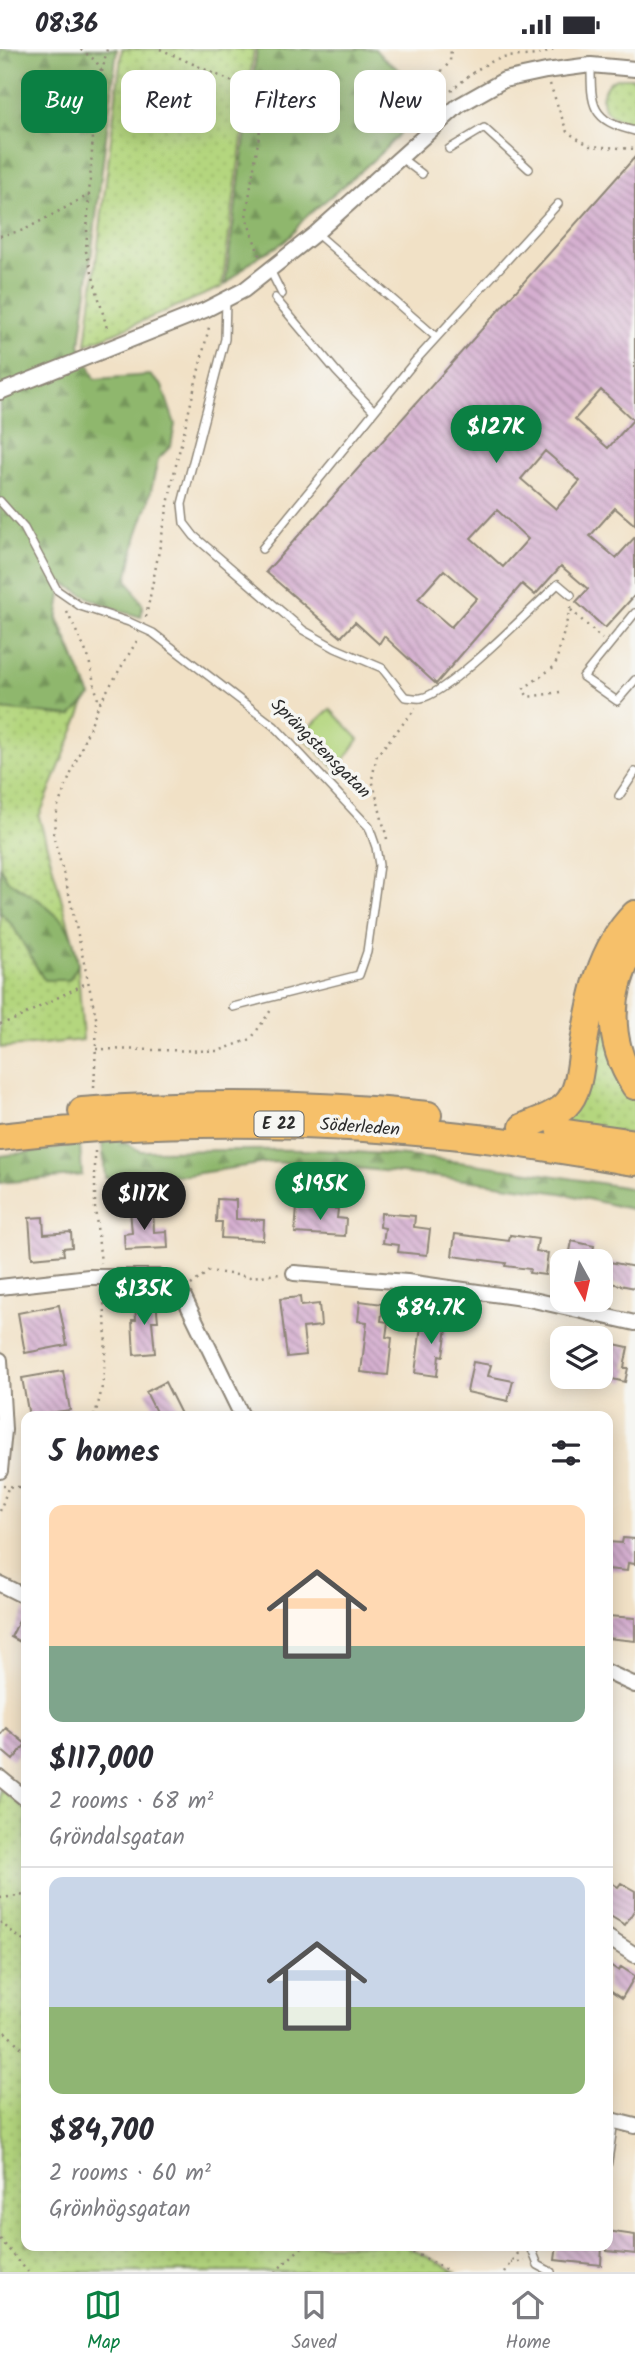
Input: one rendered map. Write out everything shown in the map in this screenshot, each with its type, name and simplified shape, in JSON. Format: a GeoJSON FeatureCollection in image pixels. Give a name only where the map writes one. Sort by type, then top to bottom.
{"type":"FeatureCollection","features":[{"type":"Feature","properties":{"kind":"highway"},"geometry":{"type":"LineString","coordinates":[[523,1127],[554,1113],[571,1098],[577,1085],[590,1008],[603,960],[615,938],[635,914]]}},
{"type":"Feature","properties":{"kind":"highway"},"geometry":{"type":"LineString","coordinates":[[635,946],[619,977],[613,1000],[613,1022],[616,1042],[635,1086]]}},
{"type":"Feature","properties":{"kind":"highway","name":"Söderleden"},"geometry":{"type":"LineString","coordinates":[[0,1119],[156,1105],[262,1104],[360,1108],[635,1143]]}},
{"type":"Feature","properties":{"kind":"highway","name":"Söderleden"},"geometry":{"type":"LineString","coordinates":[[0,1137],[162,1123],[265,1123],[454,1135],[635,1162]]}},
{"type":"Feature","properties":{"kind":"street"},"geometry":{"type":"LineString","coordinates":[[591,65],[594,49]]}},
{"type":"Feature","properties":{"kind":"street"},"geometry":{"type":"LineString","coordinates":[[0,392],[205,310],[244,290],[316,233],[458,106],[504,81],[546,71],[591,65],[635,69]]}},
{"type":"Feature","properties":{"kind":"street"},"geometry":{"type":"LineString","coordinates":[[294,1273],[408,1282],[529,1299],[635,1323]]}},
{"type":"Feature","properties":{"kind":"street"},"geometry":{"type":"LineString","coordinates":[[0,1287],[89,1277],[158,1277],[171,1284],[184,1297],[240,1411]]}},
{"type":"Feature","properties":{"kind":"street"},"geometry":{"type":"LineString","coordinates":[[0,1360],[4,1430],[0,1471]]}},
{"type":"Feature","properties":{"kind":"street"},"geometry":{"type":"LineString","coordinates":[[0,1584],[21,1594]]}},
{"type":"Feature","properties":{"kind":"street"},"geometry":{"type":"LineString","coordinates":[[613,1675],[635,1685]]}},
{"type":"Feature","properties":{"kind":"street"},"geometry":{"type":"LineString","coordinates":[[0,1778],[21,1795]]}},
{"type":"Feature","properties":{"kind":"street"},"geometry":{"type":"LineString","coordinates":[[613,1941],[635,1955]]}},
{"type":"Feature","properties":{"kind":"street"},"geometry":{"type":"LineString","coordinates":[[613,2120],[635,2126]]}},
{"type":"Feature","properties":{"kind":"lane"},"geometry":{"type":"LineString","coordinates":[[591,65],[591,91],[596,109],[606,122],[635,131]]}},
{"type":"Feature","properties":{"kind":"lane"},"geometry":{"type":"LineString","coordinates":[[449,149],[484,128],[529,169]]}},
{"type":"Feature","properties":{"kind":"lane"},"geometry":{"type":"LineString","coordinates":[[400,158],[422,174]]}},
{"type":"Feature","properties":{"kind":"lane"},"geometry":{"type":"LineString","coordinates":[[262,549],[436,337],[558,204]]}},
{"type":"Feature","properties":{"kind":"lane"},"geometry":{"type":"LineString","coordinates":[[316,233],[436,337]]}},
{"type":"Feature","properties":{"kind":"lane"},"geometry":{"type":"LineString","coordinates":[[268,272],[279,296],[336,371],[374,411]]}},
{"type":"Feature","properties":{"kind":"lane"},"geometry":{"type":"LineString","coordinates":[[226,298],[225,339],[182,504],[184,523],[194,536],[303,630],[382,669],[405,697],[422,698],[437,691],[485,653],[558,584],[571,595]]}},
{"type":"Feature","properties":{"kind":"lane"},"geometry":{"type":"LineString","coordinates":[[0,501],[24,528],[57,590]]}},
{"type":"Feature","properties":{"kind":"lane","name":"Sprängstensgatan"},"geometry":{"type":"LineString","coordinates":[[57,590],[80,606],[153,633],[274,726],[369,827],[379,865],[367,952],[359,975],[233,1007]]}},
{"type":"Feature","properties":{"kind":"lane"},"geometry":{"type":"LineString","coordinates":[[635,613],[583,677],[617,701],[635,680]]}},
{"type":"Feature","properties":{"kind":"lane"},"geometry":{"type":"LineString","coordinates":[[619,796],[635,772]]}},
{"type":"Feature","properties":{"kind":"lane"},"geometry":{"type":"LineString","coordinates":[[532,2251],[538,2265],[548,2271]]}},
{"type":"Feature","properties":{"kind":"path"},"geometry":{"type":"LineString","coordinates":[[80,49],[96,61],[101,70]]}},
{"type":"Feature","properties":{"kind":"path"},"geometry":{"type":"LineString","coordinates":[[102,70],[107,49]]}},
{"type":"Feature","properties":{"kind":"path"},"geometry":{"type":"LineString","coordinates":[[160,49],[244,87],[261,123],[246,217],[268,272]]}},
{"type":"Feature","properties":{"kind":"path"},"geometry":{"type":"LineString","coordinates":[[451,49],[446,68],[428,84],[426,92],[429,100],[433,102],[443,98],[484,65],[503,58],[535,55],[552,49]]}},
{"type":"Feature","properties":{"kind":"path"},"geometry":{"type":"LineString","coordinates":[[546,71],[567,132],[590,146],[635,149]]}},
{"type":"Feature","properties":{"kind":"path"},"geometry":{"type":"LineString","coordinates":[[94,133],[86,251],[113,348]]}},
{"type":"Feature","properties":{"kind":"path"},"geometry":{"type":"LineString","coordinates":[[0,236],[24,230],[89,195]]}},
{"type":"Feature","properties":{"kind":"path"},"geometry":{"type":"LineString","coordinates":[[94,1098],[97,1022],[53,835],[58,806],[99,704],[144,628],[175,469],[209,333],[210,319],[205,310]]}},
{"type":"Feature","properties":{"kind":"path"},"geometry":{"type":"LineString","coordinates":[[57,590],[88,656],[99,704]]}},
{"type":"Feature","properties":{"kind":"path"},"geometry":{"type":"LineString","coordinates":[[560,692],[528,697],[523,689],[555,666],[571,610],[571,595]]}},
{"type":"Feature","properties":{"kind":"path"},"geometry":{"type":"LineString","coordinates":[[571,610],[604,641]]}},
{"type":"Feature","properties":{"kind":"path"},"geometry":{"type":"LineString","coordinates":[[379,865],[387,837],[372,779],[377,755],[411,716],[422,698]]}},
{"type":"Feature","properties":{"kind":"path"},"geometry":{"type":"LineString","coordinates":[[0,1024],[16,1019],[88,982]]}},
{"type":"Feature","properties":{"kind":"path"},"geometry":{"type":"LineString","coordinates":[[96,1049],[218,1051],[251,1039],[278,995]]}},
{"type":"Feature","properties":{"kind":"path"},"geometry":{"type":"LineString","coordinates":[[179,1292],[209,1271],[250,1277],[294,1273]]}},
{"type":"Feature","properties":{"kind":"path"},"geometry":{"type":"LineString","coordinates":[[0,1485],[19,1487]]}},
{"type":"Feature","properties":{"kind":"path"},"geometry":{"type":"LineString","coordinates":[[0,1511],[9,1486]]}},
{"type":"Feature","properties":{"kind":"path"},"geometry":{"type":"LineString","coordinates":[[0,1898],[21,1896]]}},
{"type":"Feature","properties":{"kind":"path"},"geometry":{"type":"LineString","coordinates":[[0,1922],[21,1939]]}},
{"type":"Feature","properties":{"kind":"path"},"geometry":{"type":"LineString","coordinates":[[0,2027],[21,2047]]}},
{"type":"Feature","properties":{"kind":"path"},"geometry":{"type":"LineString","coordinates":[[0,2239],[28,2272]]}},
{"type":"Feature","properties":{"kind":"path"},"geometry":{"type":"LineString","coordinates":[[275,2272],[298,2251]]}},
{"type":"Feature","properties":{"kind":"path"},"geometry":{"type":"LineString","coordinates":[[408,2251],[449,2272]]}},
{"type":"Feature","properties":{"kind":"path"},"geometry":{"type":"LineString","coordinates":[[505,2272],[519,2251]]}},
{"type":"Feature","properties":{"kind":"green space"},"geometry":{"type":"Polygon","coordinates":[[[0,49],[117,49],[107,129],[107,70],[21,70],[21,133],[106,133],[80,345],[95,379],[150,375],[162,386],[175,424],[171,446],[158,459],[127,579],[143,606],[141,617],[100,603],[63,582],[57,620],[91,696],[71,716],[0,709],[0,49]]]}},
{"type":"Feature","properties":{"kind":"green space"},"geometry":{"type":"Polygon","coordinates":[[[122,49],[254,49],[251,70],[230,70],[230,133],[243,133],[222,287],[86,345],[122,49]]]}},
{"type":"Feature","properties":{"kind":"green space"},"geometry":{"type":"Polygon","coordinates":[[[257,49],[375,49],[399,70],[354,70],[354,133],[400,133],[352,179],[306,217],[291,236],[279,246],[257,257],[225,285],[246,133],[340,133],[340,70],[254,70],[257,49]]]}},
{"type":"Feature","properties":{"kind":"green space"},"geometry":{"type":"Polygon","coordinates":[[[616,78],[635,78],[635,123],[612,116],[604,107],[604,91],[616,78]]]}},
{"type":"Feature","properties":{"kind":"green space"},"geometry":{"type":"Polygon","coordinates":[[[0,526],[35,562],[75,659],[85,703],[39,817],[77,956],[83,1040],[0,1048],[0,526]]]}},
{"type":"Feature","properties":{"kind":"green space"},"geometry":{"type":"Polygon","coordinates":[[[330,709],[359,739],[337,770],[301,735],[330,709]]]}},
{"type":"Feature","properties":{"kind":"green space"},"geometry":{"type":"Polygon","coordinates":[[[0,866],[7,880],[40,901],[64,922],[73,939],[78,965],[69,980],[44,980],[13,926],[0,912],[0,866]]]}},
{"type":"Feature","properties":{"kind":"green space"},"geometry":{"type":"Polygon","coordinates":[[[615,970],[635,1098],[635,1135],[558,1123],[594,1037],[615,970]]]}},
{"type":"Feature","properties":{"kind":"green space"},"geometry":{"type":"Polygon","coordinates":[[[102,1139],[122,1140],[140,1151],[311,1150],[474,1164],[635,1189],[635,1210],[561,1193],[474,1181],[272,1162],[187,1175],[105,1178],[102,1139]]]}},
{"type":"Feature","properties":{"kind":"green space"},"geometry":{"type":"Polygon","coordinates":[[[80,1145],[82,1175],[0,1183],[0,1156],[80,1145]]]}},
{"type":"Feature","properties":{"kind":"green space"},"geometry":{"type":"Polygon","coordinates":[[[0,1789],[21,1806],[21,2251],[416,2251],[457,2272],[0,2272],[0,1789]]]}},
{"type":"Feature","properties":{"kind":"building"},"geometry":{"type":"Polygon","coordinates":[[[635,157],[635,525],[615,508],[590,536],[616,558],[635,537],[635,595],[605,628],[576,602],[588,589],[561,566],[535,595],[522,584],[436,684],[384,636],[379,644],[355,622],[341,637],[266,572],[635,157]],[[601,390],[575,419],[608,448],[633,420],[601,390]],[[545,451],[521,479],[556,509],[580,481],[545,451]],[[497,510],[471,538],[503,567],[528,539],[497,510]],[[444,570],[418,599],[451,627],[477,598],[444,570]]]}},
{"type":"Feature","properties":{"kind":"building"},"geometry":{"type":"Polygon","coordinates":[[[217,1199],[236,1200],[236,1219],[264,1220],[263,1240],[221,1238],[222,1222],[216,1222],[217,1199]]]}},
{"type":"Feature","properties":{"kind":"building"},"geometry":{"type":"Polygon","coordinates":[[[297,1207],[338,1209],[337,1218],[346,1219],[345,1236],[295,1233],[297,1207]]]}},
{"type":"Feature","properties":{"kind":"building"},"geometry":{"type":"Polygon","coordinates":[[[153,1208],[154,1232],[167,1231],[168,1248],[125,1250],[124,1234],[132,1233],[130,1209],[153,1208]]]}},
{"type":"Feature","properties":{"kind":"building"},"geometry":{"type":"Polygon","coordinates":[[[381,1213],[415,1216],[414,1227],[430,1229],[427,1255],[398,1252],[399,1245],[383,1243],[385,1228],[380,1227],[381,1213]]]}},
{"type":"Feature","properties":{"kind":"building"},"geometry":{"type":"Polygon","coordinates":[[[43,1217],[44,1234],[71,1232],[72,1247],[63,1248],[64,1255],[32,1258],[29,1218],[43,1217]]]}},
{"type":"Feature","properties":{"kind":"building"},"geometry":{"type":"Polygon","coordinates":[[[455,1234],[509,1241],[510,1235],[538,1239],[536,1251],[548,1253],[545,1275],[529,1273],[530,1269],[505,1266],[506,1263],[452,1256],[455,1234]]]}},
{"type":"Feature","properties":{"kind":"building"},"geometry":{"type":"Polygon","coordinates":[[[572,1241],[594,1246],[593,1249],[570,1249],[572,1241]]]}},
{"type":"Feature","properties":{"kind":"building"},"geometry":{"type":"Polygon","coordinates":[[[613,1263],[635,1267],[635,1288],[613,1284],[613,1263]]]}},
{"type":"Feature","properties":{"kind":"building"},"geometry":{"type":"Polygon","coordinates":[[[300,1297],[301,1306],[319,1304],[321,1326],[303,1328],[306,1355],[287,1357],[280,1299],[300,1297]]]}},
{"type":"Feature","properties":{"kind":"building"},"geometry":{"type":"Polygon","coordinates":[[[156,1300],[158,1321],[152,1321],[155,1353],[134,1355],[132,1320],[136,1320],[135,1302],[156,1300]]]}},
{"type":"Feature","properties":{"kind":"building"},"geometry":{"type":"Polygon","coordinates":[[[360,1301],[383,1304],[381,1321],[388,1322],[386,1337],[392,1338],[388,1375],[361,1372],[367,1322],[358,1321],[360,1301]]]}},
{"type":"Feature","properties":{"kind":"building"},"geometry":{"type":"Polygon","coordinates":[[[59,1305],[67,1345],[25,1353],[18,1313],[59,1305]]]}},
{"type":"Feature","properties":{"kind":"building"},"geometry":{"type":"Polygon","coordinates":[[[422,1318],[448,1321],[443,1356],[439,1355],[437,1376],[415,1373],[422,1318]]]}},
{"type":"Feature","properties":{"kind":"building"},"geometry":{"type":"Polygon","coordinates":[[[613,1344],[628,1347],[624,1368],[628,1368],[625,1382],[613,1379],[613,1344]]]}},
{"type":"Feature","properties":{"kind":"building"},"geometry":{"type":"Polygon","coordinates":[[[473,1362],[491,1365],[488,1376],[513,1381],[508,1401],[467,1392],[473,1362]]]}},
{"type":"Feature","properties":{"kind":"building"},"geometry":{"type":"Polygon","coordinates":[[[63,1371],[70,1410],[28,1411],[22,1378],[63,1371]]]}},
{"type":"Feature","properties":{"kind":"building"},"geometry":{"type":"Polygon","coordinates":[[[165,1382],[180,1411],[156,1411],[146,1392],[165,1382]]]}},
{"type":"Feature","properties":{"kind":"building"},"geometry":{"type":"Polygon","coordinates":[[[623,1538],[635,1539],[635,1564],[628,1563],[627,1571],[613,1570],[613,1542],[622,1543],[623,1538]]]}},
{"type":"Feature","properties":{"kind":"building"},"geometry":{"type":"Polygon","coordinates":[[[613,1616],[635,1618],[635,1641],[613,1639],[613,1616]]]}},
{"type":"Feature","properties":{"kind":"building"},"geometry":{"type":"Polygon","coordinates":[[[21,1617],[21,1642],[11,1637],[21,1617]]]}},
{"type":"Feature","properties":{"kind":"building"},"geometry":{"type":"Polygon","coordinates":[[[6,1728],[21,1740],[21,1750],[13,1760],[0,1749],[0,1735],[6,1728]]]}},
{"type":"Feature","properties":{"kind":"building"},"geometry":{"type":"Polygon","coordinates":[[[621,1883],[635,1891],[635,1909],[625,1925],[613,1918],[613,1884],[618,1887],[621,1883]]]}},
{"type":"Feature","properties":{"kind":"building"},"geometry":{"type":"Polygon","coordinates":[[[613,1967],[619,1971],[621,1967],[635,1976],[622,1998],[613,1992],[613,1967]]]}},
{"type":"Feature","properties":{"kind":"building"},"geometry":{"type":"Polygon","coordinates":[[[613,2232],[635,2235],[635,2254],[607,2251],[613,2251],[613,2232]]]}},
{"type":"Feature","properties":{"kind":"building"},"geometry":{"type":"Polygon","coordinates":[[[556,2251],[602,2251],[601,2265],[555,2260],[556,2251]]]}}]}
